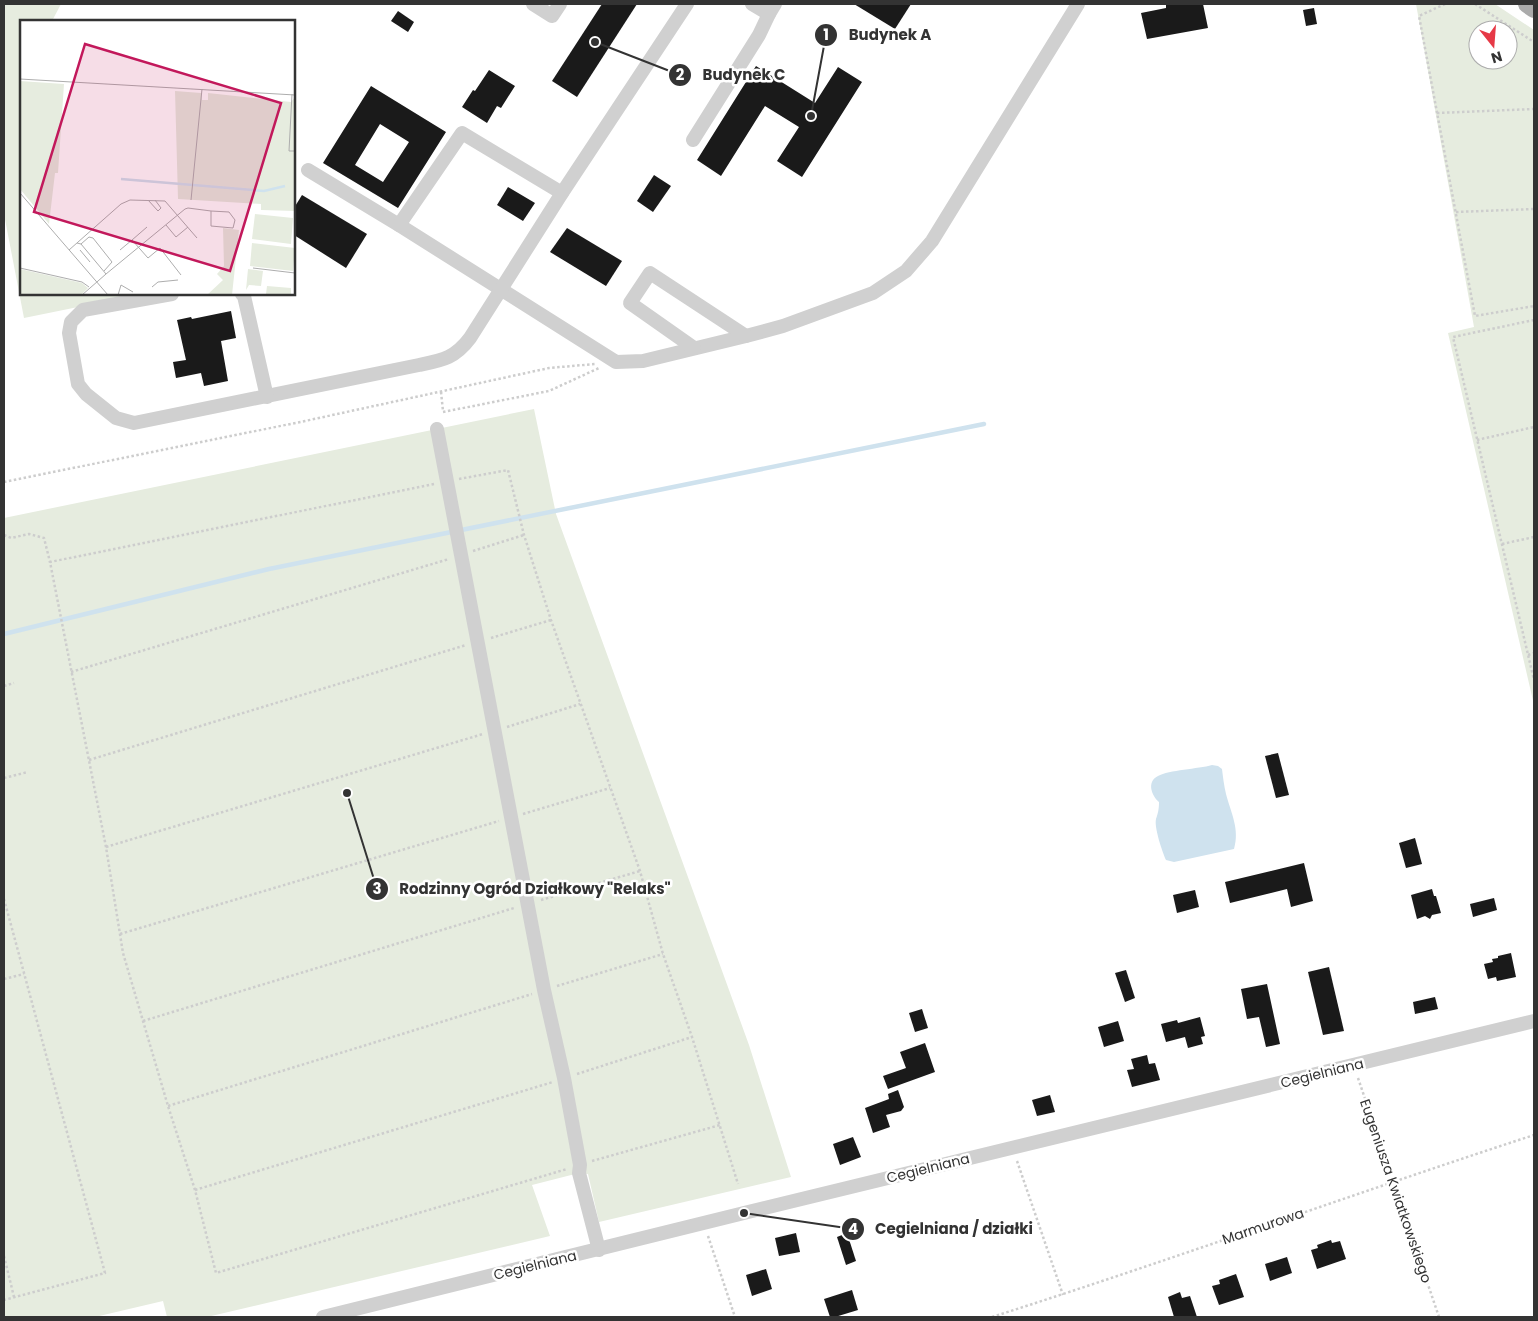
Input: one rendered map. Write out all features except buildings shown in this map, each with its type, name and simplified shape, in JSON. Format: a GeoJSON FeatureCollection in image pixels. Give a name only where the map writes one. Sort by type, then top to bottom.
{"type":"FeatureCollection","features":[{"type":"Feature","properties":{"kind":"main road"},"geometry":{"type":"LineString","coordinates":[[1527,4],[1534,8]]}},
{"type":"Feature","properties":{"kind":"street"},"geometry":{"type":"LineString","coordinates":[[533,4],[552,16],[560,4]]}},
{"type":"Feature","properties":{"kind":"street"},"geometry":{"type":"LineString","coordinates":[[166,295],[82,310],[70,322],[69,333],[78,384],[86,394],[116,418],[134,423],[446,359],[459,352],[502,290],[562,193],[687,4]]}},
{"type":"Feature","properties":{"kind":"street"},"geometry":{"type":"LineString","coordinates":[[693,140],[756,41],[772,9],[752,4]]}},
{"type":"Feature","properties":{"kind":"street"},"geometry":{"type":"LineString","coordinates":[[308,170],[616,362],[643,361],[783,326],[873,293],[906,272],[932,241],[1078,4]]}},
{"type":"Feature","properties":{"kind":"street"},"geometry":{"type":"LineString","coordinates":[[399,225],[462,133],[562,193]]}},
{"type":"Feature","properties":{"kind":"street"},"geometry":{"type":"LineString","coordinates":[[694,348],[630,303],[650,273],[746,336]]}},
{"type":"Feature","properties":{"kind":"street"},"geometry":{"type":"LineString","coordinates":[[243,295],[267,397]]}},
{"type":"Feature","properties":{"kind":"street"},"geometry":{"type":"LineString","coordinates":[[437,429],[544,990],[564,1078],[580,1173],[599,1250]]}},
{"type":"Feature","properties":{"kind":"street","name":"Cegielniana"},"geometry":{"type":"LineString","coordinates":[[322,1317],[1534,1021]]}},
{"type":"Feature","properties":{"kind":"path"},"geometry":{"type":"LineString","coordinates":[[1445,4],[1419,16],[1475,316],[1534,306]]}},
{"type":"Feature","properties":{"kind":"path"},"geometry":{"type":"LineString","coordinates":[[1475,4],[1534,42]]}},
{"type":"Feature","properties":{"kind":"path"},"geometry":{"type":"LineString","coordinates":[[1437,113],[1534,109]]}},
{"type":"Feature","properties":{"kind":"path"},"geometry":{"type":"LineString","coordinates":[[1456,212],[1534,209]]}},
{"type":"Feature","properties":{"kind":"path"},"geometry":{"type":"LineString","coordinates":[[1534,320],[1453,337],[1534,680]]}},
{"type":"Feature","properties":{"kind":"path"},"geometry":{"type":"LineString","coordinates":[[4,482],[549,368],[616,362]]}},
{"type":"Feature","properties":{"kind":"path"},"geometry":{"type":"LineString","coordinates":[[443,412],[549,392],[616,362]]}},
{"type":"Feature","properties":{"kind":"path"},"geometry":{"type":"LineString","coordinates":[[437,429],[443,412],[441,392]]}},
{"type":"Feature","properties":{"kind":"path"},"geometry":{"type":"LineString","coordinates":[[1477,440],[1534,427]]}},
{"type":"Feature","properties":{"kind":"path"},"geometry":{"type":"LineString","coordinates":[[50,562],[508,470],[524,535],[551,620],[640,871],[663,954],[692,1037],[738,1184]]}},
{"type":"Feature","properties":{"kind":"path"},"geometry":{"type":"LineString","coordinates":[[4,535],[11,538],[29,534],[44,538],[106,848],[124,953],[168,1106],[195,1190],[216,1273],[720,1125]]}},
{"type":"Feature","properties":{"kind":"path"},"geometry":{"type":"LineString","coordinates":[[71,672],[524,535]]}},
{"type":"Feature","properties":{"kind":"path"},"geometry":{"type":"LineString","coordinates":[[1502,544],[1534,537]]}},
{"type":"Feature","properties":{"kind":"path"},"geometry":{"type":"LineString","coordinates":[[89,760],[551,620]]}},
{"type":"Feature","properties":{"kind":"path"},"geometry":{"type":"LineString","coordinates":[[1528,655],[1534,653]]}},
{"type":"Feature","properties":{"kind":"path"},"geometry":{"type":"LineString","coordinates":[[4,686],[14,682]]}},
{"type":"Feature","properties":{"kind":"path"},"geometry":{"type":"LineString","coordinates":[[106,848],[580,704]]}},
{"type":"Feature","properties":{"kind":"path"},"geometry":{"type":"LineString","coordinates":[[4,778],[28,772]]}},
{"type":"Feature","properties":{"kind":"path"},"geometry":{"type":"LineString","coordinates":[[120,934],[610,788]]}},
{"type":"Feature","properties":{"kind":"path"},"geometry":{"type":"LineString","coordinates":[[143,1021],[640,871]]}},
{"type":"Feature","properties":{"kind":"path"},"geometry":{"type":"LineString","coordinates":[[4,899],[105,1273],[4,1300]]}},
{"type":"Feature","properties":{"kind":"path"},"geometry":{"type":"LineString","coordinates":[[168,1106],[663,954]]}},
{"type":"Feature","properties":{"kind":"path"},"geometry":{"type":"LineString","coordinates":[[4,979],[24,974]]}},
{"type":"Feature","properties":{"kind":"path"},"geometry":{"type":"LineString","coordinates":[[195,1190],[564,1078],[692,1037]]}},
{"type":"Feature","properties":{"kind":"path","name":"Eugeniusza Kwiatkowskiego"},"geometry":{"type":"LineString","coordinates":[[1354,1065],[1439,1317]]}},
{"type":"Feature","properties":{"kind":"path","name":"Marmurowa"},"geometry":{"type":"LineString","coordinates":[[992,1317],[1063,1295],[1393,1181],[1534,1135]]}},
{"type":"Feature","properties":{"kind":"path"},"geometry":{"type":"LineString","coordinates":[[1012,1148],[1063,1295]]}},
{"type":"Feature","properties":{"kind":"path"},"geometry":{"type":"LineString","coordinates":[[703,1223],[735,1317]]}},
{"type":"Feature","properties":{"kind":"path"},"geometry":{"type":"LineString","coordinates":[[4,1256],[14,1297]]}},
{"type":"Feature","properties":{"kind":"shaded area"},"geometry":{"type":"Polygon","coordinates":[[[4,4],[61,4],[53,20],[20,20],[20,295],[137,295],[24,318],[4,214],[4,4]]]}},
{"type":"Feature","properties":{"kind":"shaded area"},"geometry":{"type":"Polygon","coordinates":[[[1416,4],[1495,4],[1534,30],[1534,705],[1448,333],[1474,327],[1416,4]]]}},
{"type":"Feature","properties":{"kind":"shaded area"},"geometry":{"type":"Polygon","coordinates":[[[534,409],[556,514],[749,1045],[791,1177],[599,1222],[588,1174],[579,1173],[532,1185],[550,1236],[207,1317],[167,1317],[163,1301],[95,1317],[4,1317],[4,518],[534,409]]]}},
{"type":"Feature","properties":{"kind":"water"},"geometry":{"type":"Polygon","coordinates":[[[1212,765],[1222,769],[1225,791],[1235,828],[1236,842],[1234,849],[1174,862],[1166,860],[1156,828],[1159,802],[1152,793],[1152,782],[1163,774],[1212,765]]]}},
{"type":"Feature","properties":{"kind":"waterway"},"geometry":{"type":"LineString","coordinates":[[4,634],[269,569],[984,424]]}},
{"type":"Feature","properties":{"kind":"place","name":"Budynek C"},"geometry":{"type":"Point","coordinates":[595,42]}},
{"type":"Feature","properties":{"kind":"place","name":"Budynek A"},"geometry":{"type":"Point","coordinates":[811,116]}},
{"type":"Feature","properties":{"kind":"place","name":"Rodzinny Ogród Działkowy \"Relaks\""},"geometry":{"type":"Point","coordinates":[347,793]}},
{"type":"Feature","properties":{"kind":"place","name":"Cegielniana / działki"},"geometry":{"type":"Point","coordinates":[744,1213]}}]}
